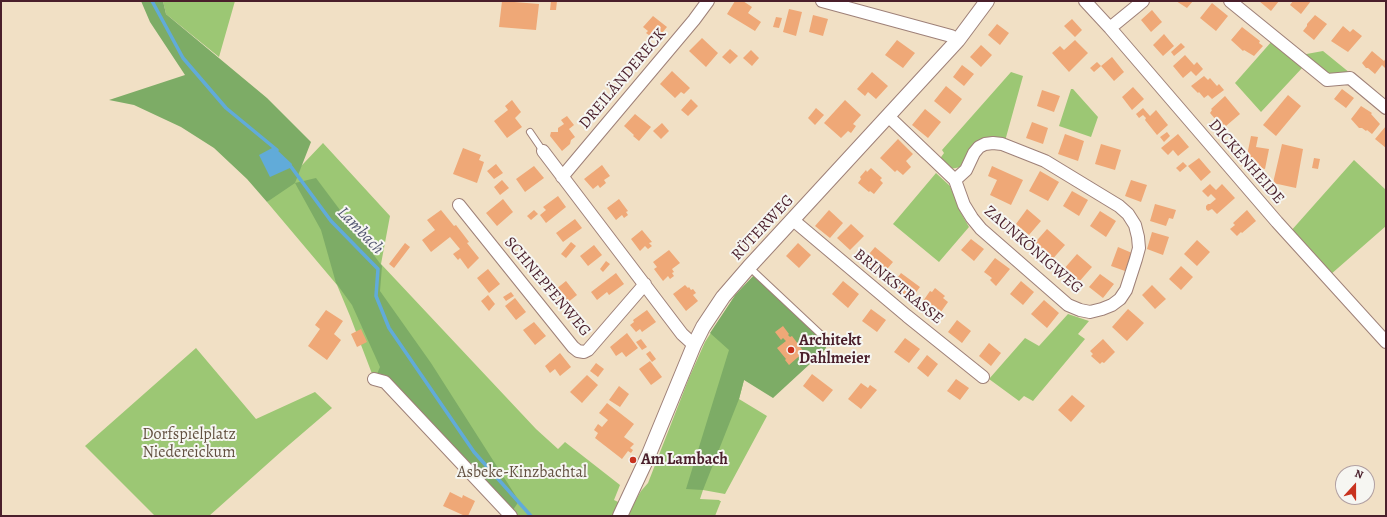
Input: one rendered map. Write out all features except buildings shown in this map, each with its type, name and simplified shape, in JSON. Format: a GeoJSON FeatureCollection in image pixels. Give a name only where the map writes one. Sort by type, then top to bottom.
{"type":"FeatureCollection","features":[{"type":"Feature","properties":{"kind":"street","name":"DREILÄNDERECK"},"geometry":{"type":"LineString","coordinates":[[562,176],[694,20],[708,1]]}},
{"type":"Feature","properties":{"kind":"street"},"geometry":{"type":"LineString","coordinates":[[822,1],[951,36],[958,40]]}},
{"type":"Feature","properties":{"kind":"street","name":"RÜTERWEG"},"geometry":{"type":"LineString","coordinates":[[620,516],[694,345],[703,327],[723,297],[958,40],[987,1]]}},
{"type":"Feature","properties":{"kind":"street","name":"DICKENHEIDE"},"geometry":{"type":"LineString","coordinates":[[1085,1],[1272,216],[1386,342]]}},
{"type":"Feature","properties":{"kind":"street"},"geometry":{"type":"LineString","coordinates":[[1110,28],[1143,1]]}},
{"type":"Feature","properties":{"kind":"street"},"geometry":{"type":"LineString","coordinates":[[1230,1],[1327,80],[1350,78],[1386,108]]}},
{"type":"Feature","properties":{"kind":"street","name":"ZAUNKÖNIGWEG"},"geometry":{"type":"LineString","coordinates":[[888,117],[955,180],[964,205],[981,229],[1068,305],[1090,312],[1102,309],[1116,302],[1126,290],[1139,248],[1135,225],[1128,214],[1119,206],[1045,161],[1002,144],[993,142],[979,147],[974,153],[966,170],[955,180]]}},
{"type":"Feature","properties":{"kind":"street"},"geometry":{"type":"LineString","coordinates":[[543,151],[682,334],[694,345]]}},
{"type":"Feature","properties":{"kind":"street","name":"SCHNEPFENWEG"},"geometry":{"type":"LineString","coordinates":[[459,205],[573,347],[578,351],[584,352],[588,350],[644,284]]}},
{"type":"Feature","properties":{"kind":"street","name":"BRINKSTRASSE"},"geometry":{"type":"LineString","coordinates":[[793,220],[907,316],[983,377]]}},
{"type":"Feature","properties":{"kind":"street"},"geometry":{"type":"LineString","coordinates":[[374,379],[386,382],[511,516]]}},
{"type":"Feature","properties":{"kind":"lane"},"geometry":{"type":"LineString","coordinates":[[530,132],[543,151]]}},
{"type":"Feature","properties":{"kind":"lane"},"geometry":{"type":"LineString","coordinates":[[749,267],[830,343]]}},
{"type":"Feature","properties":{"kind":"green space"},"geometry":{"type":"Polygon","coordinates":[[[141,1],[163,1],[166,14],[267,98],[311,142],[295,183],[267,202],[247,179],[214,148],[181,127],[134,105],[109,100],[185,75],[150,22],[141,1]]]}},
{"type":"Feature","properties":{"kind":"green space"},"geometry":{"type":"Polygon","coordinates":[[[163,1],[235,1],[219,57],[166,14],[163,1]]]}},
{"type":"Feature","properties":{"kind":"green space"},"geometry":{"type":"Polygon","coordinates":[[[1272,41],[1303,67],[1261,112],[1235,83],[1272,41]]]}},
{"type":"Feature","properties":{"kind":"green space"},"geometry":{"type":"Polygon","coordinates":[[[1323,51],[1350,73],[1327,76],[1301,55],[1323,51]]]}},
{"type":"Feature","properties":{"kind":"green space"},"geometry":{"type":"Polygon","coordinates":[[[1011,72],[1023,76],[1005,141],[1000,140],[966,160],[961,167],[950,169],[939,160],[944,153],[942,150],[1011,72]]]}},
{"type":"Feature","properties":{"kind":"green space"},"geometry":{"type":"Polygon","coordinates":[[[1071,89],[1073,89],[1098,117],[1091,137],[1059,126],[1071,89]]]}},
{"type":"Feature","properties":{"kind":"green space","name":"Asbeke-Kinzbachtal"},"geometry":{"type":"Polygon","coordinates":[[[323,143],[390,216],[381,264],[536,429],[558,449],[565,442],[620,485],[614,500],[631,508],[641,491],[648,483],[689,378],[705,342],[736,294],[744,380],[739,399],[767,416],[725,494],[703,490],[700,499],[721,501],[715,516],[503,516],[374,379],[337,285],[267,202],[323,143]]]}},
{"type":"Feature","properties":{"kind":"green space"},"geometry":{"type":"Polygon","coordinates":[[[1354,160],[1386,190],[1386,226],[1330,275],[1290,232],[1354,160]]]}},
{"type":"Feature","properties":{"kind":"green space"},"geometry":{"type":"Polygon","coordinates":[[[936,173],[950,186],[961,213],[969,227],[939,262],[893,224],[936,173]]]}},
{"type":"Feature","properties":{"kind":"green space"},"geometry":{"type":"Polygon","coordinates":[[[316,178],[382,266],[380,291],[431,363],[519,501],[511,513],[377,374],[380,367],[352,305],[336,283],[321,230],[295,183],[316,178]]]}},
{"type":"Feature","properties":{"kind":"green space"},"geometry":{"type":"Polygon","coordinates":[[[755,274],[825,341],[827,346],[824,351],[773,398],[744,380],[739,399],[703,490],[686,489],[729,350],[710,333],[736,294],[755,274]]]}},
{"type":"Feature","properties":{"kind":"green space"},"geometry":{"type":"Polygon","coordinates":[[[1068,314],[1089,321],[1078,334],[1085,339],[1033,401],[1024,396],[1019,401],[989,379],[1025,338],[1039,346],[1068,314]]]}},
{"type":"Feature","properties":{"kind":"green space","name":"Dorfspielplatz Niedereickum"},"geometry":{"type":"Polygon","coordinates":[[[196,348],[256,419],[315,392],[332,408],[209,516],[155,516],[85,446],[196,348]]]}},
{"type":"Feature","properties":{"kind":"water"},"geometry":{"type":"Polygon","coordinates":[[[274,147],[292,164],[290,168],[270,177],[259,155],[274,147]]]}},
{"type":"Feature","properties":{"kind":"waterway","name":"Lambach"},"geometry":{"type":"LineString","coordinates":[[152,1],[183,58],[226,108],[277,150]]}},
{"type":"Feature","properties":{"kind":"waterway","name":"Lambach"},"geometry":{"type":"LineString","coordinates":[[289,164],[331,221],[378,269],[376,296],[389,328],[474,452],[531,516]]}},
{"type":"Feature","properties":{"kind":"place","name":"Architekt Dahlmeier"},"geometry":{"type":"Point","coordinates":[791,350]}},
{"type":"Feature","properties":{"kind":"place","name":"Am Lambach"},"geometry":{"type":"Point","coordinates":[633,460]}}]}
